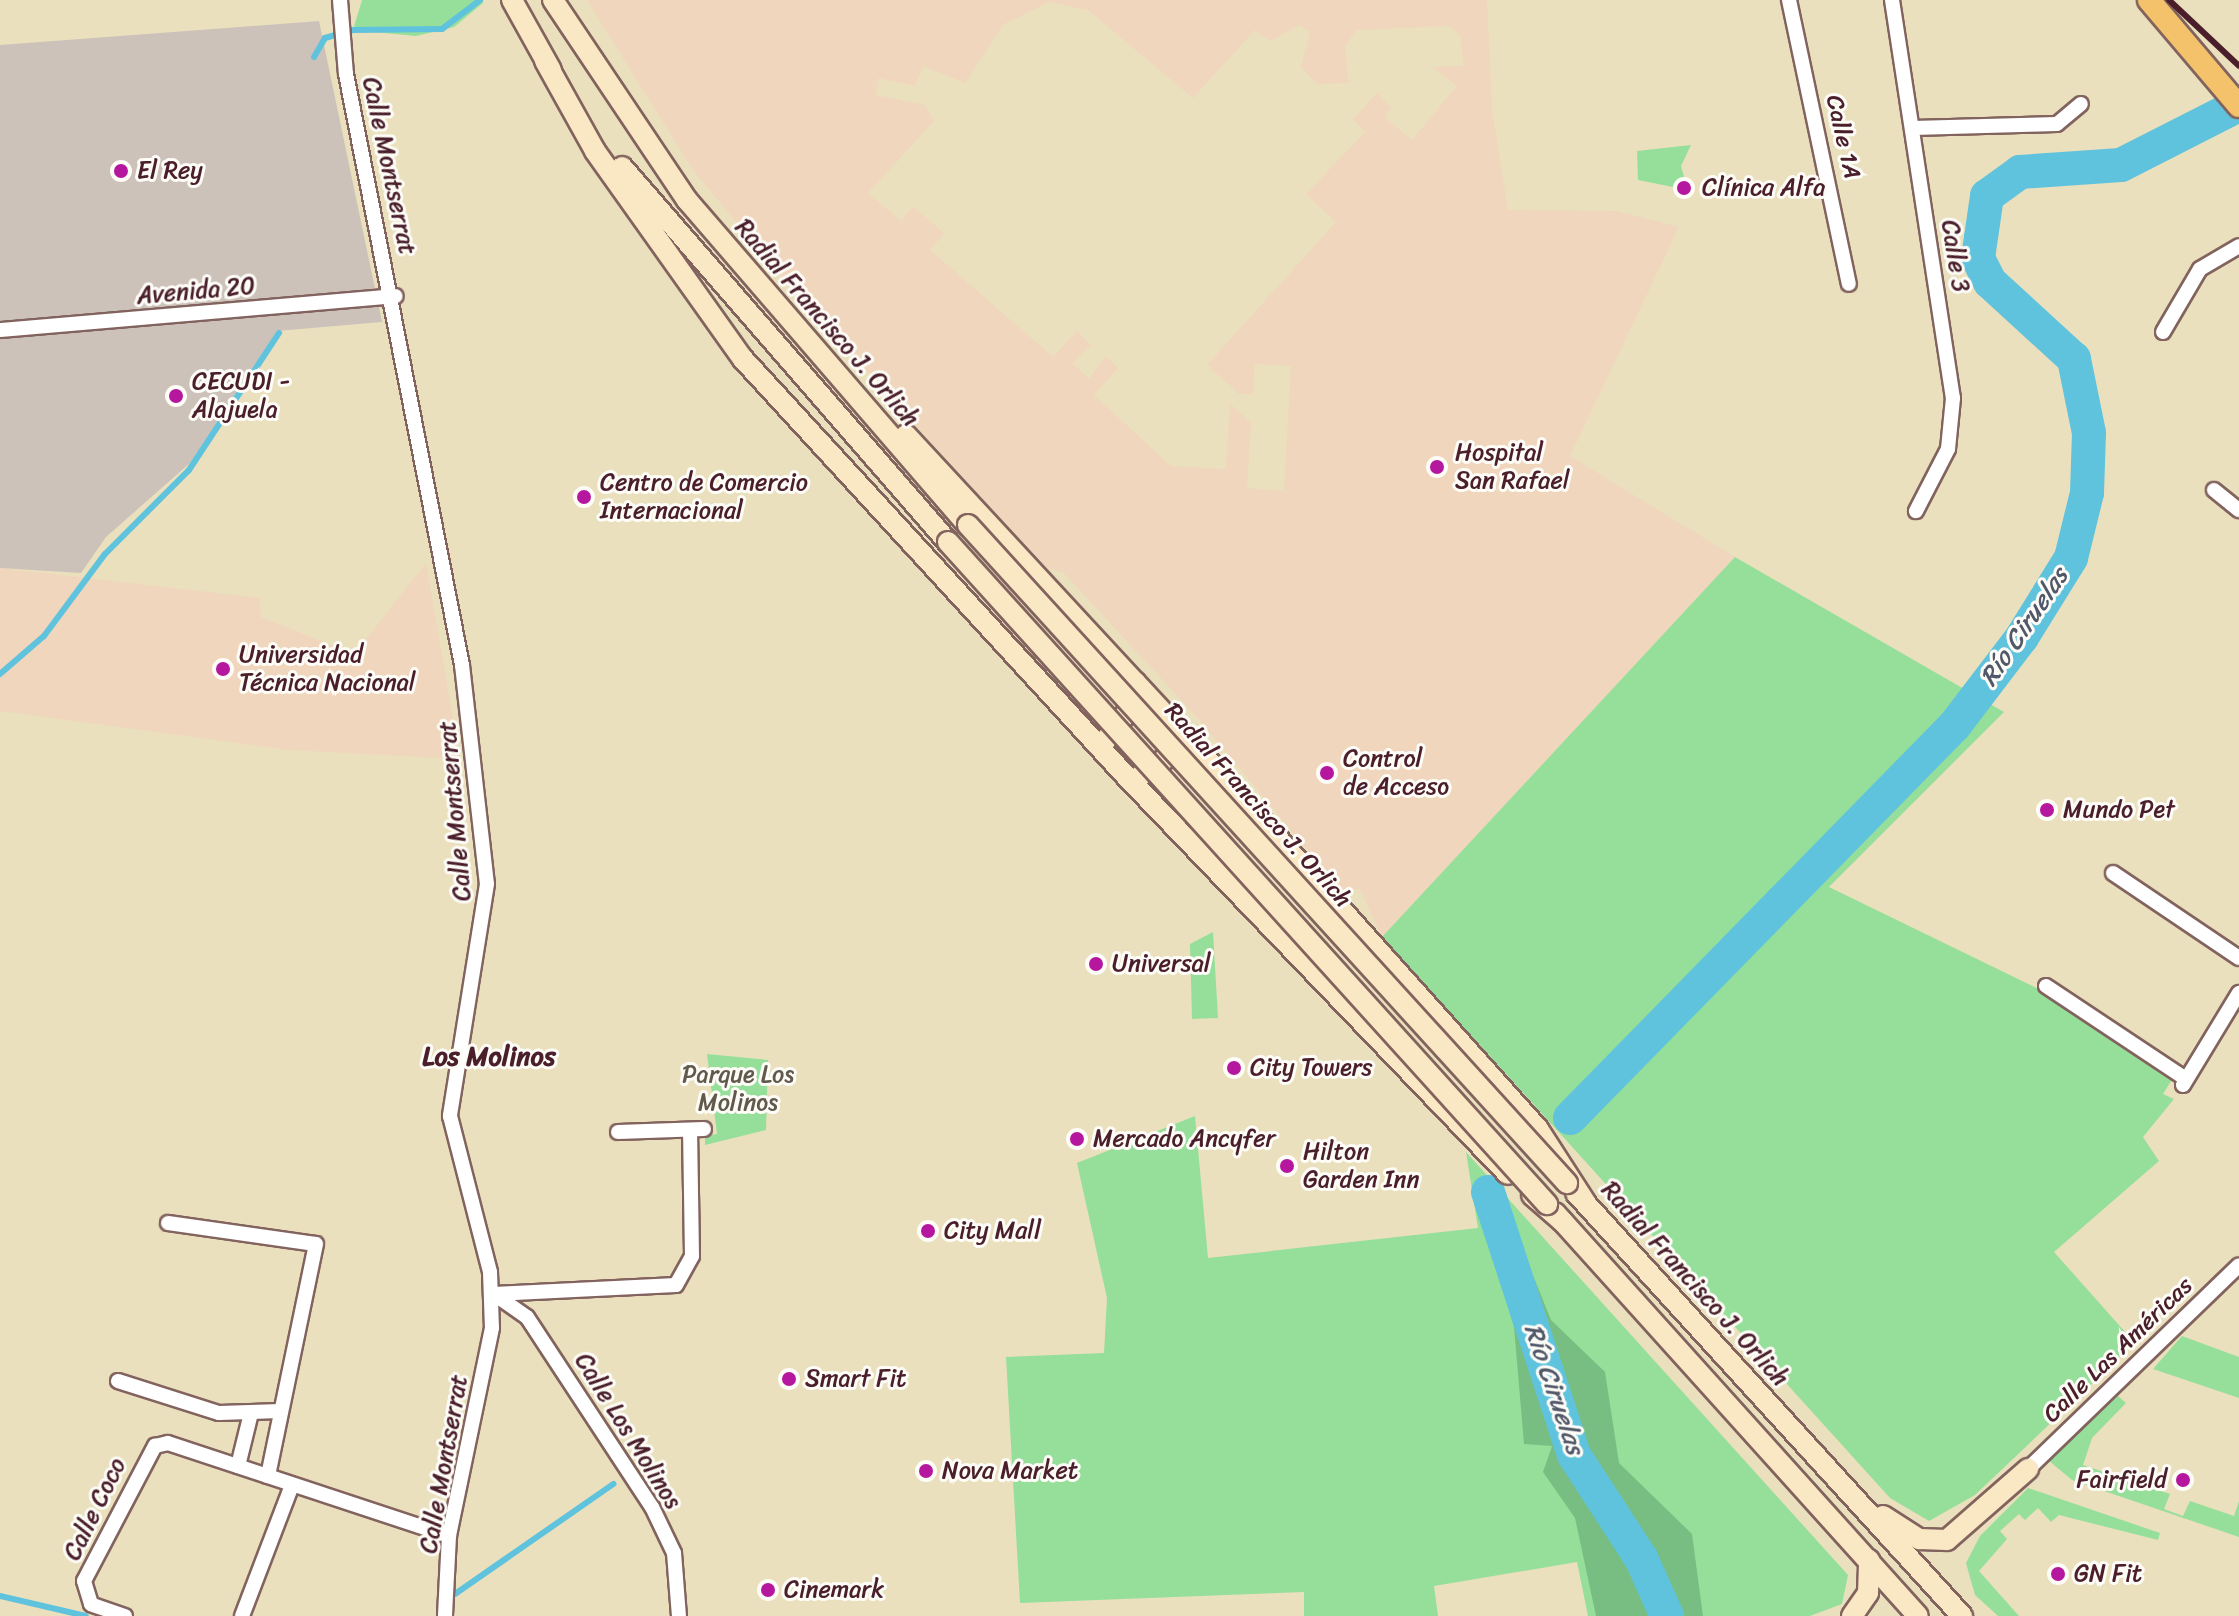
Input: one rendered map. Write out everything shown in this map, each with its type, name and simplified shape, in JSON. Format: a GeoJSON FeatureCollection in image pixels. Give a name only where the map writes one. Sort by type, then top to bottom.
{"type":"FeatureCollection","features":[{"type":"Feature","properties":{"kind":"main road"},"geometry":{"type":"LineString","coordinates":[[512,0],[595,151],[729,341],[1132,782],[1413,1081],[1563,1222]]}},
{"type":"Feature","properties":{"kind":"main road","name":"Radial Francisco J. Orlich"},"geometry":{"type":"LineString","coordinates":[[553,0],[626,116],[738,261],[968,525],[1964,1616]]}},
{"type":"Feature","properties":{"kind":"main road"},"geometry":{"type":"LineString","coordinates":[[2149,0],[2239,106]]}},
{"type":"Feature","properties":{"kind":"main road"},"geometry":{"type":"LineString","coordinates":[[545,61],[673,231],[948,542],[1918,1616]]}},
{"type":"Feature","properties":{"kind":"main road"},"geometry":{"type":"LineString","coordinates":[[738,261],[1202,754],[1538,1129],[1585,1202]]}},
{"type":"Feature","properties":{"kind":"main road"},"geometry":{"type":"LineString","coordinates":[[1100,747],[1135,704],[1135,682]]}},
{"type":"Feature","properties":{"kind":"main road"},"geometry":{"type":"LineString","coordinates":[[1132,782],[1181,748],[1202,754]]}},
{"type":"Feature","properties":{"kind":"main road"},"geometry":{"type":"LineString","coordinates":[[1834,1475],[1900,1529],[1933,1542],[1965,1531],[2028,1469]]}},
{"type":"Feature","properties":{"kind":"main road"},"geometry":{"type":"LineString","coordinates":[[1852,1616],[1868,1593],[1869,1560]]}},
{"type":"Feature","properties":{"kind":"street","name":"Calle Montserrat"},"geometry":{"type":"LineString","coordinates":[[340,0],[342,46],[396,296],[460,650],[481,815],[484,933],[450,1116],[494,1294],[449,1536],[445,1616]]}},
{"type":"Feature","properties":{"kind":"street","name":"Calle 1A"},"geometry":{"type":"LineString","coordinates":[[1789,0],[1849,284]]}},
{"type":"Feature","properties":{"kind":"street","name":"Calle 3"},"geometry":{"type":"LineString","coordinates":[[1892,0],[1953,398],[1948,449],[1916,511]]}},
{"type":"Feature","properties":{"kind":"street"},"geometry":{"type":"LineString","coordinates":[[1913,128],[2057,124],[2081,104]]}},
{"type":"Feature","properties":{"kind":"street"},"geometry":{"type":"LineString","coordinates":[[2163,332],[2200,269],[2239,246]]}},
{"type":"Feature","properties":{"kind":"street","name":"Avenida 20"},"geometry":{"type":"LineString","coordinates":[[0,330],[396,296]]}},
{"type":"Feature","properties":{"kind":"street"},"geometry":{"type":"LineString","coordinates":[[2214,490],[2239,510]]}},
{"type":"Feature","properties":{"kind":"street"},"geometry":{"type":"LineString","coordinates":[[2113,873],[2239,958]]}},
{"type":"Feature","properties":{"kind":"street"},"geometry":{"type":"LineString","coordinates":[[2046,986],[2184,1083],[2239,993]]}},
{"type":"Feature","properties":{"kind":"street"},"geometry":{"type":"LineString","coordinates":[[494,1294],[676,1285],[692,1256],[697,1129],[618,1132]]}},
{"type":"Feature","properties":{"kind":"street"},"geometry":{"type":"LineString","coordinates":[[168,1223],[316,1244],[268,1476]]}},
{"type":"Feature","properties":{"kind":"street","name":"Calle Las Américas"},"geometry":{"type":"LineString","coordinates":[[2028,1469],[2239,1265]]}},
{"type":"Feature","properties":{"kind":"street","name":"Calle Los Molinos"},"geometry":{"type":"LineString","coordinates":[[494,1294],[527,1317],[652,1507],[674,1553],[679,1616]]}},
{"type":"Feature","properties":{"kind":"street"},"geometry":{"type":"LineString","coordinates":[[118,1381],[250,1417],[281,1411]]}},
{"type":"Feature","properties":{"kind":"street"},"geometry":{"type":"LineString","coordinates":[[238,1466],[250,1417]]}},
{"type":"Feature","properties":{"kind":"street","name":"Calle Coco"},"geometry":{"type":"LineString","coordinates":[[125,1616],[82,1593],[145,1458],[168,1443],[449,1536]]}},
{"type":"Feature","properties":{"kind":"street"},"geometry":{"type":"LineString","coordinates":[[242,1616],[292,1485]]}},
{"type":"Feature","properties":{"kind":"shaded area","name":"Hospital San Rafael"},"geometry":{"type":"Polygon","coordinates":[[[587,0],[1487,0],[1492,109],[1508,210],[1616,211],[1679,227],[1570,456],[1735,557],[1382,937],[1360,889],[1341,890],[1194,714],[1063,572],[1044,568],[766,258],[693,170],[587,0]],[[1049,2],[1004,24],[965,83],[923,66],[915,86],[878,78],[876,95],[925,105],[934,121],[868,193],[901,221],[913,207],[944,233],[930,250],[1053,357],[1077,331],[1091,345],[1072,363],[1089,379],[1105,356],[1118,368],[1094,395],[1171,466],[1226,469],[1230,404],[1251,423],[1247,488],[1284,491],[1291,366],[1255,364],[1253,394],[1239,394],[1207,365],[1336,222],[1306,194],[1365,132],[1353,119],[1377,93],[1391,107],[1385,118],[1412,140],[1457,86],[1432,67],[1464,66],[1460,35],[1448,26],[1357,30],[1345,46],[1349,83],[1317,84],[1301,67],[1310,32],[1299,25],[1270,41],[1255,30],[1193,98],[1088,10],[1049,2]]]}},
{"type":"Feature","properties":{"kind":"shaded area"},"geometry":{"type":"Polygon","coordinates":[[[319,21],[382,322],[277,331],[190,463],[106,537],[81,573],[0,568],[0,45],[319,21]]]}},
{"type":"Feature","properties":{"kind":"shaded area","name":"Universidad Técnica Nacional"},"geometry":{"type":"Polygon","coordinates":[[[426,563],[460,759],[289,750],[0,711],[0,568],[260,598],[261,617],[354,654],[426,563]]]}},
{"type":"Feature","properties":{"kind":"green space"},"geometry":{"type":"Polygon","coordinates":[[[362,0],[482,0],[483,3],[454,27],[416,36],[353,30],[362,0]]]}},
{"type":"Feature","properties":{"kind":"green space"},"geometry":{"type":"Polygon","coordinates":[[[1691,145],[1681,166],[1688,190],[1638,180],[1637,151],[1691,145]]]}},
{"type":"Feature","properties":{"kind":"green space"},"geometry":{"type":"Polygon","coordinates":[[[1735,557],[2004,712],[1829,887],[2043,991],[2173,1078],[2163,1094],[2174,1099],[2143,1137],[2159,1161],[2054,1252],[2135,1343],[1975,1495],[1929,1521],[1890,1498],[1382,937],[1735,557]]]}},
{"type":"Feature","properties":{"kind":"green space"},"geometry":{"type":"Polygon","coordinates":[[[1213,932],[1218,1018],[1192,1019],[1190,944],[1213,932]]]}},
{"type":"Feature","properties":{"kind":"green space","name":"Parque Los Molinos"},"geometry":{"type":"Polygon","coordinates":[[[707,1054],[768,1060],[766,1130],[705,1145],[705,1136],[717,1134],[707,1054]]]}},
{"type":"Feature","properties":{"kind":"green space"},"geometry":{"type":"Polygon","coordinates":[[[1195,1116],[1208,1258],[1478,1228],[1466,1152],[1848,1575],[1842,1604],[1810,1616],[1588,1616],[1577,1562],[1434,1586],[1438,1616],[1304,1616],[1304,1592],[1020,1603],[1006,1357],[1104,1353],[1107,1298],[1077,1163],[1195,1116]]]}},
{"type":"Feature","properties":{"kind":"green space"},"geometry":{"type":"Polygon","coordinates":[[[1511,1221],[1551,1320],[1605,1372],[1619,1463],[1692,1534],[1703,1616],[1596,1616],[1575,1518],[1543,1472],[1552,1446],[1524,1444],[1514,1327],[1487,1233],[1511,1221]]]}},
{"type":"Feature","properties":{"kind":"green space"},"geometry":{"type":"Polygon","coordinates":[[[2182,1336],[2239,1357],[2239,1398],[2153,1369],[2182,1336]]]}},
{"type":"Feature","properties":{"kind":"green space"},"geometry":{"type":"Polygon","coordinates":[[[2118,1396],[2126,1403],[2092,1438],[2083,1465],[2170,1494],[2164,1509],[2183,1516],[2190,1501],[2234,1516],[2239,1501],[2239,1537],[2072,1480],[2048,1460],[2118,1396]]]}},
{"type":"Feature","properties":{"kind":"green space"},"geometry":{"type":"Polygon","coordinates":[[[2028,1488],[2160,1533],[2158,1540],[2059,1515],[2051,1522],[2038,1508],[2025,1520],[2019,1514],[2000,1531],[2007,1539],[1979,1571],[2019,1616],[1998,1616],[1975,1595],[1966,1563],[1980,1536],[2028,1488]]]}},
{"type":"Feature","properties":{"kind":"waterway"},"geometry":{"type":"LineString","coordinates":[[314,57],[325,38],[353,30],[442,29],[480,0]]}},
{"type":"Feature","properties":{"kind":"waterway","name":"Río Ciruelas"},"geometry":{"type":"LineString","coordinates":[[1570,1118],[1955,725],[2022,637],[2071,558],[2087,493],[2089,433],[2074,359],[1990,282],[1978,258],[1987,196],[2020,172],[2121,165],[2239,105]]}},
{"type":"Feature","properties":{"kind":"waterway"},"geometry":{"type":"LineString","coordinates":[[0,674],[44,636],[105,554],[189,470],[279,333]]}},
{"type":"Feature","properties":{"kind":"waterway","name":"Río Ciruelas"},"geometry":{"type":"LineString","coordinates":[[1488,1192],[1574,1455],[1641,1558],[1667,1616]]}},
{"type":"Feature","properties":{"kind":"waterway"},"geometry":{"type":"LineString","coordinates":[[455,1594],[613,1484]]}},
{"type":"Feature","properties":{"kind":"waterway"},"geometry":{"type":"LineString","coordinates":[[0,1596],[86,1616]]}},
{"type":"Feature","properties":{"kind":"railway"},"geometry":{"type":"LineString","coordinates":[[2169,0],[2239,66]]}},
{"type":"Feature","properties":{"kind":"place","name":"El Rey"},"geometry":{"type":"Point","coordinates":[121,171]}},
{"type":"Feature","properties":{"kind":"place","name":"Clínica Alfa"},"geometry":{"type":"Point","coordinates":[1684,188]}},
{"type":"Feature","properties":{"kind":"place","name":"CECUDI - Alajuela"},"geometry":{"type":"Point","coordinates":[176,396]}},
{"type":"Feature","properties":{"kind":"place","name":"Hospital San Rafael"},"geometry":{"type":"Point","coordinates":[1437,467]}},
{"type":"Feature","properties":{"kind":"place","name":"Centro de Comercio Internacional"},"geometry":{"type":"Point","coordinates":[584,497]}},
{"type":"Feature","properties":{"kind":"place","name":"Universidad Técnica Nacional"},"geometry":{"type":"Point","coordinates":[223,669]}},
{"type":"Feature","properties":{"kind":"place","name":"Control de Acceso"},"geometry":{"type":"Point","coordinates":[1327,773]}},
{"type":"Feature","properties":{"kind":"place","name":"Mundo Pet"},"geometry":{"type":"Point","coordinates":[2047,810]}},
{"type":"Feature","properties":{"kind":"place","name":"Universal"},"geometry":{"type":"Point","coordinates":[1096,964]}},
{"type":"Feature","properties":{"kind":"place","name":"City Towers"},"geometry":{"type":"Point","coordinates":[1234,1068]}},
{"type":"Feature","properties":{"kind":"place","name":"Mercado Ancyfer"},"geometry":{"type":"Point","coordinates":[1077,1139]}},
{"type":"Feature","properties":{"kind":"place","name":"Hilton Garden Inn"},"geometry":{"type":"Point","coordinates":[1287,1166]}},
{"type":"Feature","properties":{"kind":"place","name":"City Mall"},"geometry":{"type":"Point","coordinates":[928,1231]}},
{"type":"Feature","properties":{"kind":"place","name":"Smart Fit"},"geometry":{"type":"Point","coordinates":[789,1379]}},
{"type":"Feature","properties":{"kind":"place","name":"Nova Market"},"geometry":{"type":"Point","coordinates":[926,1471]}},
{"type":"Feature","properties":{"kind":"place","name":"Fairfield"},"geometry":{"type":"Point","coordinates":[2183,1480]}},
{"type":"Feature","properties":{"kind":"place","name":"GN Fit"},"geometry":{"type":"Point","coordinates":[2058,1574]}},
{"type":"Feature","properties":{"kind":"place","name":"Cinemark"},"geometry":{"type":"Point","coordinates":[768,1590]}},
{"type":"Feature","properties":{"kind":"district","name":"Los Molinos"},"geometry":{"type":"Point","coordinates":[489,1057]}}]}
